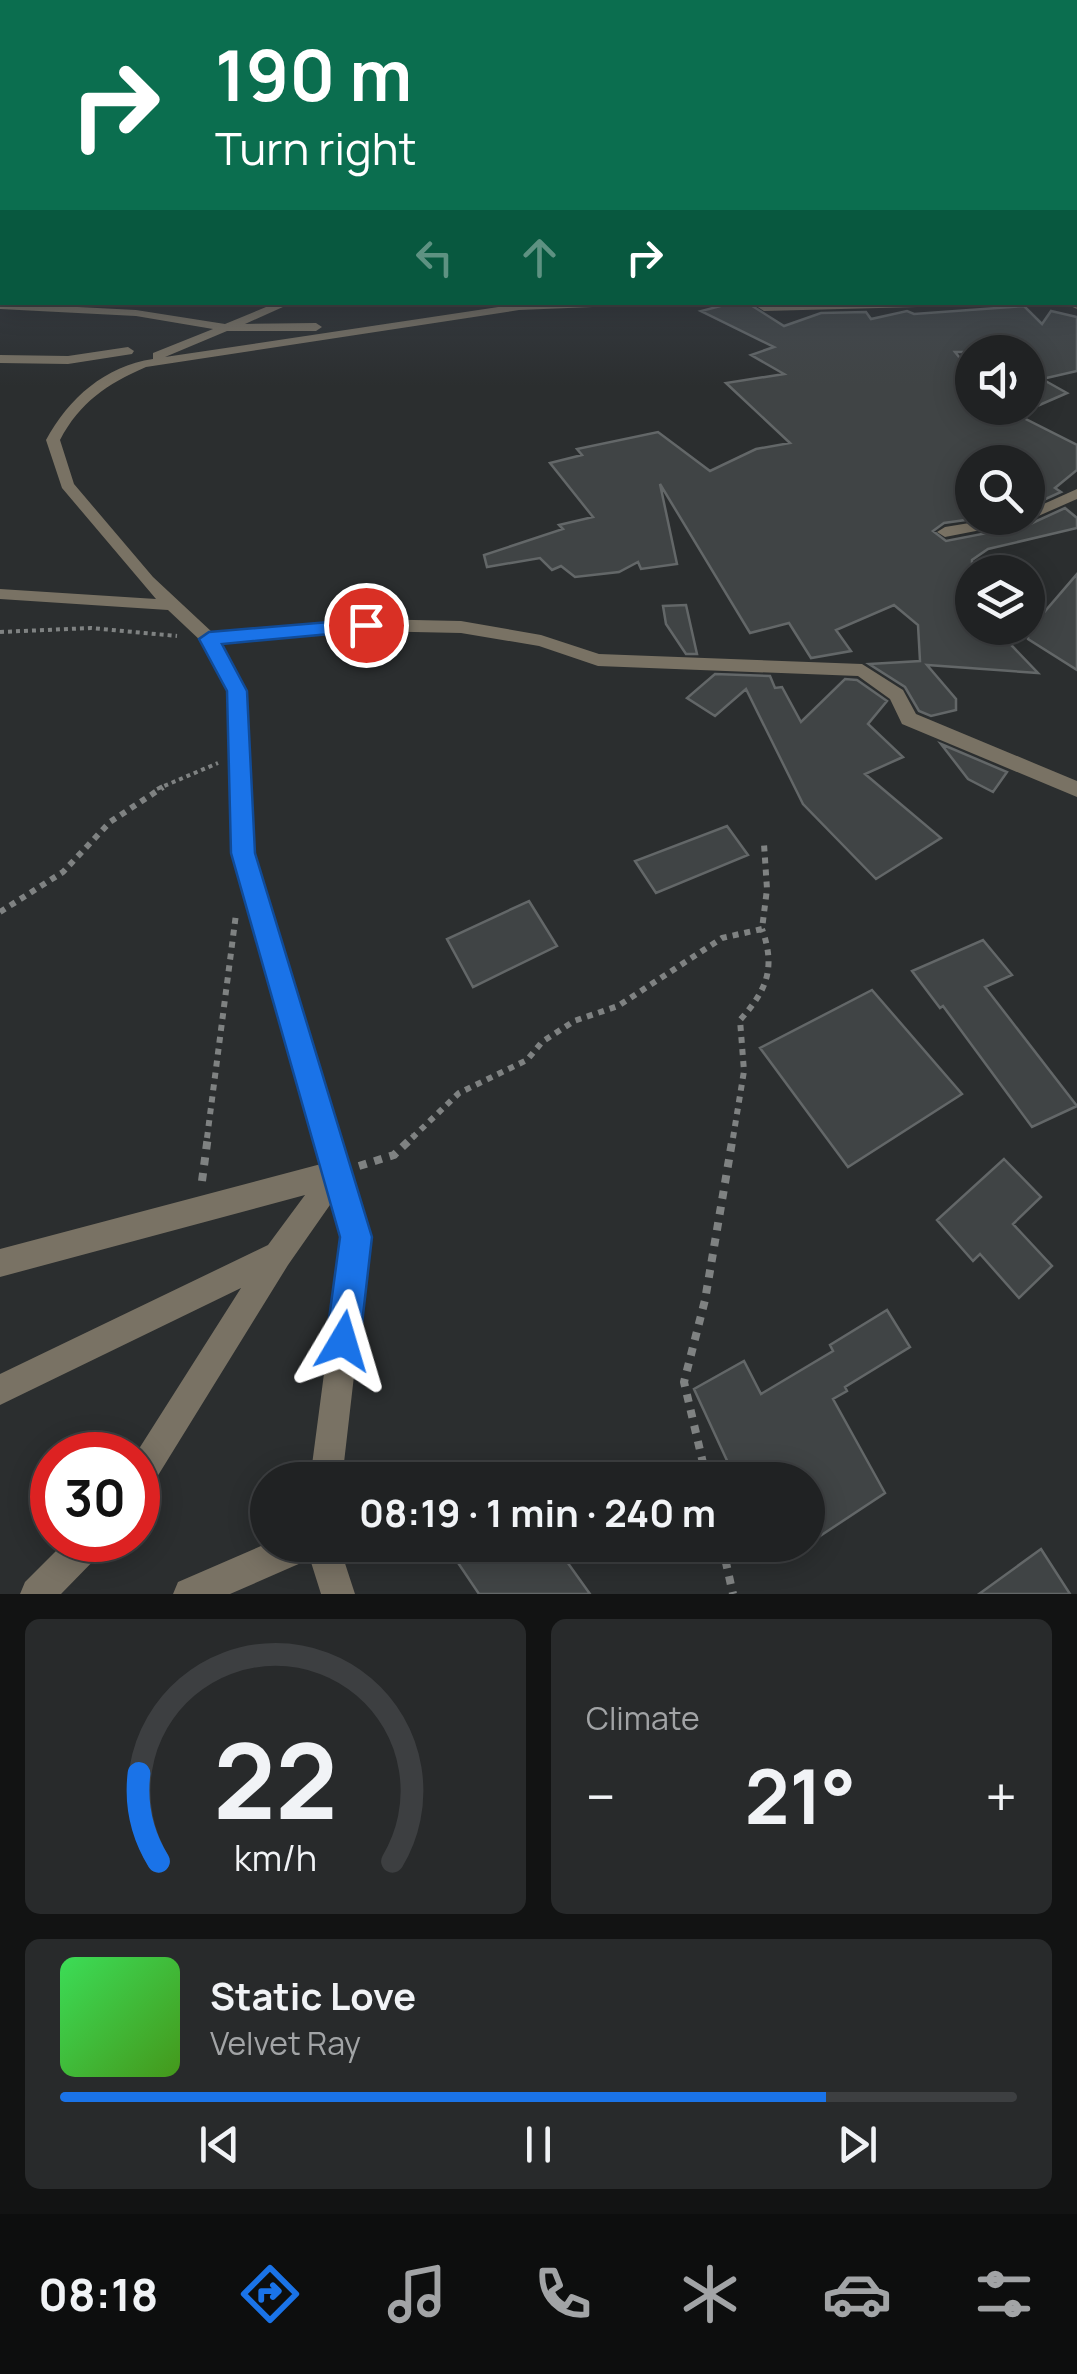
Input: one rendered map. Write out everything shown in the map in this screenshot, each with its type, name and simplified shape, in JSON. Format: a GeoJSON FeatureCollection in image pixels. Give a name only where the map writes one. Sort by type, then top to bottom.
{"type":"FeatureCollection","features":[{"type":"Feature","properties":{"kind":"street"},"geometry":{"type":"LineString","coordinates":[[282,305],[134,361],[70,407],[52,440],[67,485],[147,581],[209,639],[237,691],[243,853],[356,1237],[328,1462]]}},
{"type":"Feature","properties":{"kind":"street"},"geometry":{"type":"LineString","coordinates":[[0,358],[134,361],[519,308],[580,305]]}},
{"type":"Feature","properties":{"kind":"street"},"geometry":{"type":"LineString","coordinates":[[760,305],[879,305]]}},
{"type":"Feature","properties":{"kind":"street"},"geometry":{"type":"LineString","coordinates":[[0,306],[140,308],[228,328],[388,326]]}},
{"type":"Feature","properties":{"kind":"street"},"geometry":{"type":"LineString","coordinates":[[134,361],[140,308]]}},
{"type":"Feature","properties":{"kind":"street"},"geometry":{"type":"LineString","coordinates":[[1045,508],[1077,493]]}},
{"type":"Feature","properties":{"kind":"street"},"geometry":{"type":"LineString","coordinates":[[945,532],[955,530]]}},
{"type":"Feature","properties":{"kind":"street"},"geometry":{"type":"LineString","coordinates":[[0,594],[172,604]]}},
{"type":"Feature","properties":{"kind":"street"},"geometry":{"type":"LineString","coordinates":[[209,639],[366,625],[461,627],[541,642],[598,660],[862,670],[897,695],[909,719],[1077,789]]}},
{"type":"Feature","properties":{"kind":"street"},"geometry":{"type":"LineString","coordinates":[[0,1264],[337,1174]]}},
{"type":"Feature","properties":{"kind":"street"},"geometry":{"type":"LineString","coordinates":[[160,1444],[278,1255],[337,1174]]}},
{"type":"Feature","properties":{"kind":"street"},"geometry":{"type":"LineString","coordinates":[[0,1390],[278,1255]]}},
{"type":"Feature","properties":{"kind":"street"},"geometry":{"type":"LineString","coordinates":[[37,1594],[68,1562]]}},
{"type":"Feature","properties":{"kind":"street"},"geometry":{"type":"LineString","coordinates":[[190,1594],[264,1562]]}},
{"type":"Feature","properties":{"kind":"street"},"geometry":{"type":"LineString","coordinates":[[328,1562],[338,1594]]}},
{"type":"Feature","properties":{"kind":"path"},"geometry":{"type":"LineString","coordinates":[[0,632],[92,628],[209,639]]}},
{"type":"Feature","properties":{"kind":"path"},"geometry":{"type":"LineString","coordinates":[[0,912],[63,872],[110,822],[154,792],[239,754]]}},
{"type":"Feature","properties":{"kind":"path"},"geometry":{"type":"LineString","coordinates":[[703,1462],[684,1382],[704,1300],[744,1071],[740,1020],[763,995],[774,958],[762,929],[766,889],[764,844]]}},
{"type":"Feature","properties":{"kind":"path"},"geometry":{"type":"LineString","coordinates":[[199,1209],[236,912]]}},
{"type":"Feature","properties":{"kind":"path"},"geometry":{"type":"LineString","coordinates":[[337,1174],[394,1155],[459,1094],[527,1060],[542,1042],[574,1021],[618,1006],[722,938],[762,929]]}},
{"type":"Feature","properties":{"kind":"path"},"geometry":{"type":"LineString","coordinates":[[726,1562],[733,1594]]}},
{"type":"Feature","properties":{"kind":"building"},"geometry":{"type":"Polygon","coordinates":[[[724,305],[751,305],[784,326],[821,313],[866,312],[871,319],[907,311],[914,314],[1024,306],[1042,324],[1051,311],[1077,317],[1077,371],[1045,378],[1045,335],[955,335],[955,425],[1038,425],[1077,445],[1077,470],[1055,488],[1061,492],[1045,499],[1045,445],[955,445],[955,521],[933,531],[946,541],[977,535],[1045,535],[1045,517],[1065,508],[1077,518],[1077,528],[988,549],[979,555],[955,555],[955,645],[1011,645],[1038,673],[927,665],[956,699],[956,710],[931,716],[919,711],[905,687],[869,664],[920,661],[918,625],[894,605],[836,630],[851,651],[811,658],[789,623],[750,633],[660,484],[677,564],[641,569],[638,562],[619,572],[575,577],[561,566],[552,570],[540,558],[487,567],[484,555],[563,529],[559,525],[593,517],[550,463],[582,455],[577,449],[658,432],[710,471],[756,449],[790,443],[726,383],[784,374],[751,355],[774,347],[701,311],[724,305]]]}},
{"type":"Feature","properties":{"kind":"building"},"geometry":{"type":"Polygon","coordinates":[[[1045,381],[1067,393],[1045,403],[1045,381]]]}},
{"type":"Feature","properties":{"kind":"building"},"geometry":{"type":"Polygon","coordinates":[[[1077,574],[1077,670],[1037,645],[1045,645],[1045,611],[1077,574]]]}},
{"type":"Feature","properties":{"kind":"building"},"geometry":{"type":"Polygon","coordinates":[[[686,605],[697,654],[686,654],[666,624],[663,606],[686,605]]]}},
{"type":"Feature","properties":{"kind":"building"},"geometry":{"type":"Polygon","coordinates":[[[715,674],[770,676],[775,688],[782,687],[801,722],[845,679],[857,680],[887,701],[868,724],[903,757],[865,774],[941,838],[876,879],[803,804],[746,689],[715,716],[687,698],[715,674]]]}},
{"type":"Feature","properties":{"kind":"building"},"geometry":{"type":"Polygon","coordinates":[[[941,744],[1007,772],[993,792],[968,779],[941,744]]]}},
{"type":"Feature","properties":{"kind":"building"},"geometry":{"type":"Polygon","coordinates":[[[727,826],[748,855],[656,893],[635,861],[727,826]]]}},
{"type":"Feature","properties":{"kind":"building"},"geometry":{"type":"Polygon","coordinates":[[[529,901],[557,946],[473,987],[447,939],[529,901]]]}},
{"type":"Feature","properties":{"kind":"building"},"geometry":{"type":"Polygon","coordinates":[[[983,940],[1012,975],[985,987],[1077,1106],[1032,1127],[943,1006],[940,1008],[912,971],[983,940]]]}},
{"type":"Feature","properties":{"kind":"building"},"geometry":{"type":"Polygon","coordinates":[[[872,990],[962,1094],[848,1167],[760,1048],[872,990]]]}},
{"type":"Feature","properties":{"kind":"building"},"geometry":{"type":"Polygon","coordinates":[[[1004,1159],[1041,1197],[1013,1224],[1052,1266],[1019,1298],[980,1254],[973,1261],[937,1220],[1004,1159]]]}},
{"type":"Feature","properties":{"kind":"building"},"geometry":{"type":"Polygon","coordinates":[[[887,1310],[910,1347],[845,1387],[847,1391],[833,1399],[885,1493],[825,1533],[825,1462],[728,1462],[694,1389],[744,1361],[761,1394],[833,1351],[830,1345],[887,1310]]]}},
{"type":"Feature","properties":{"kind":"building"},"geometry":{"type":"Polygon","coordinates":[[[1041,1549],[1070,1594],[979,1594],[1041,1549]]]}},
{"type":"Feature","properties":{"kind":"building"},"geometry":{"type":"Polygon","coordinates":[[[457,1562],[567,1562],[590,1594],[479,1594],[457,1562]]]}},
{"type":"Feature","properties":{"kind":"route"},"geometry":{"type":"LineString","coordinates":[[343,1341],[356,1237],[243,853],[237,691],[209,639],[366,625]]}}]}
